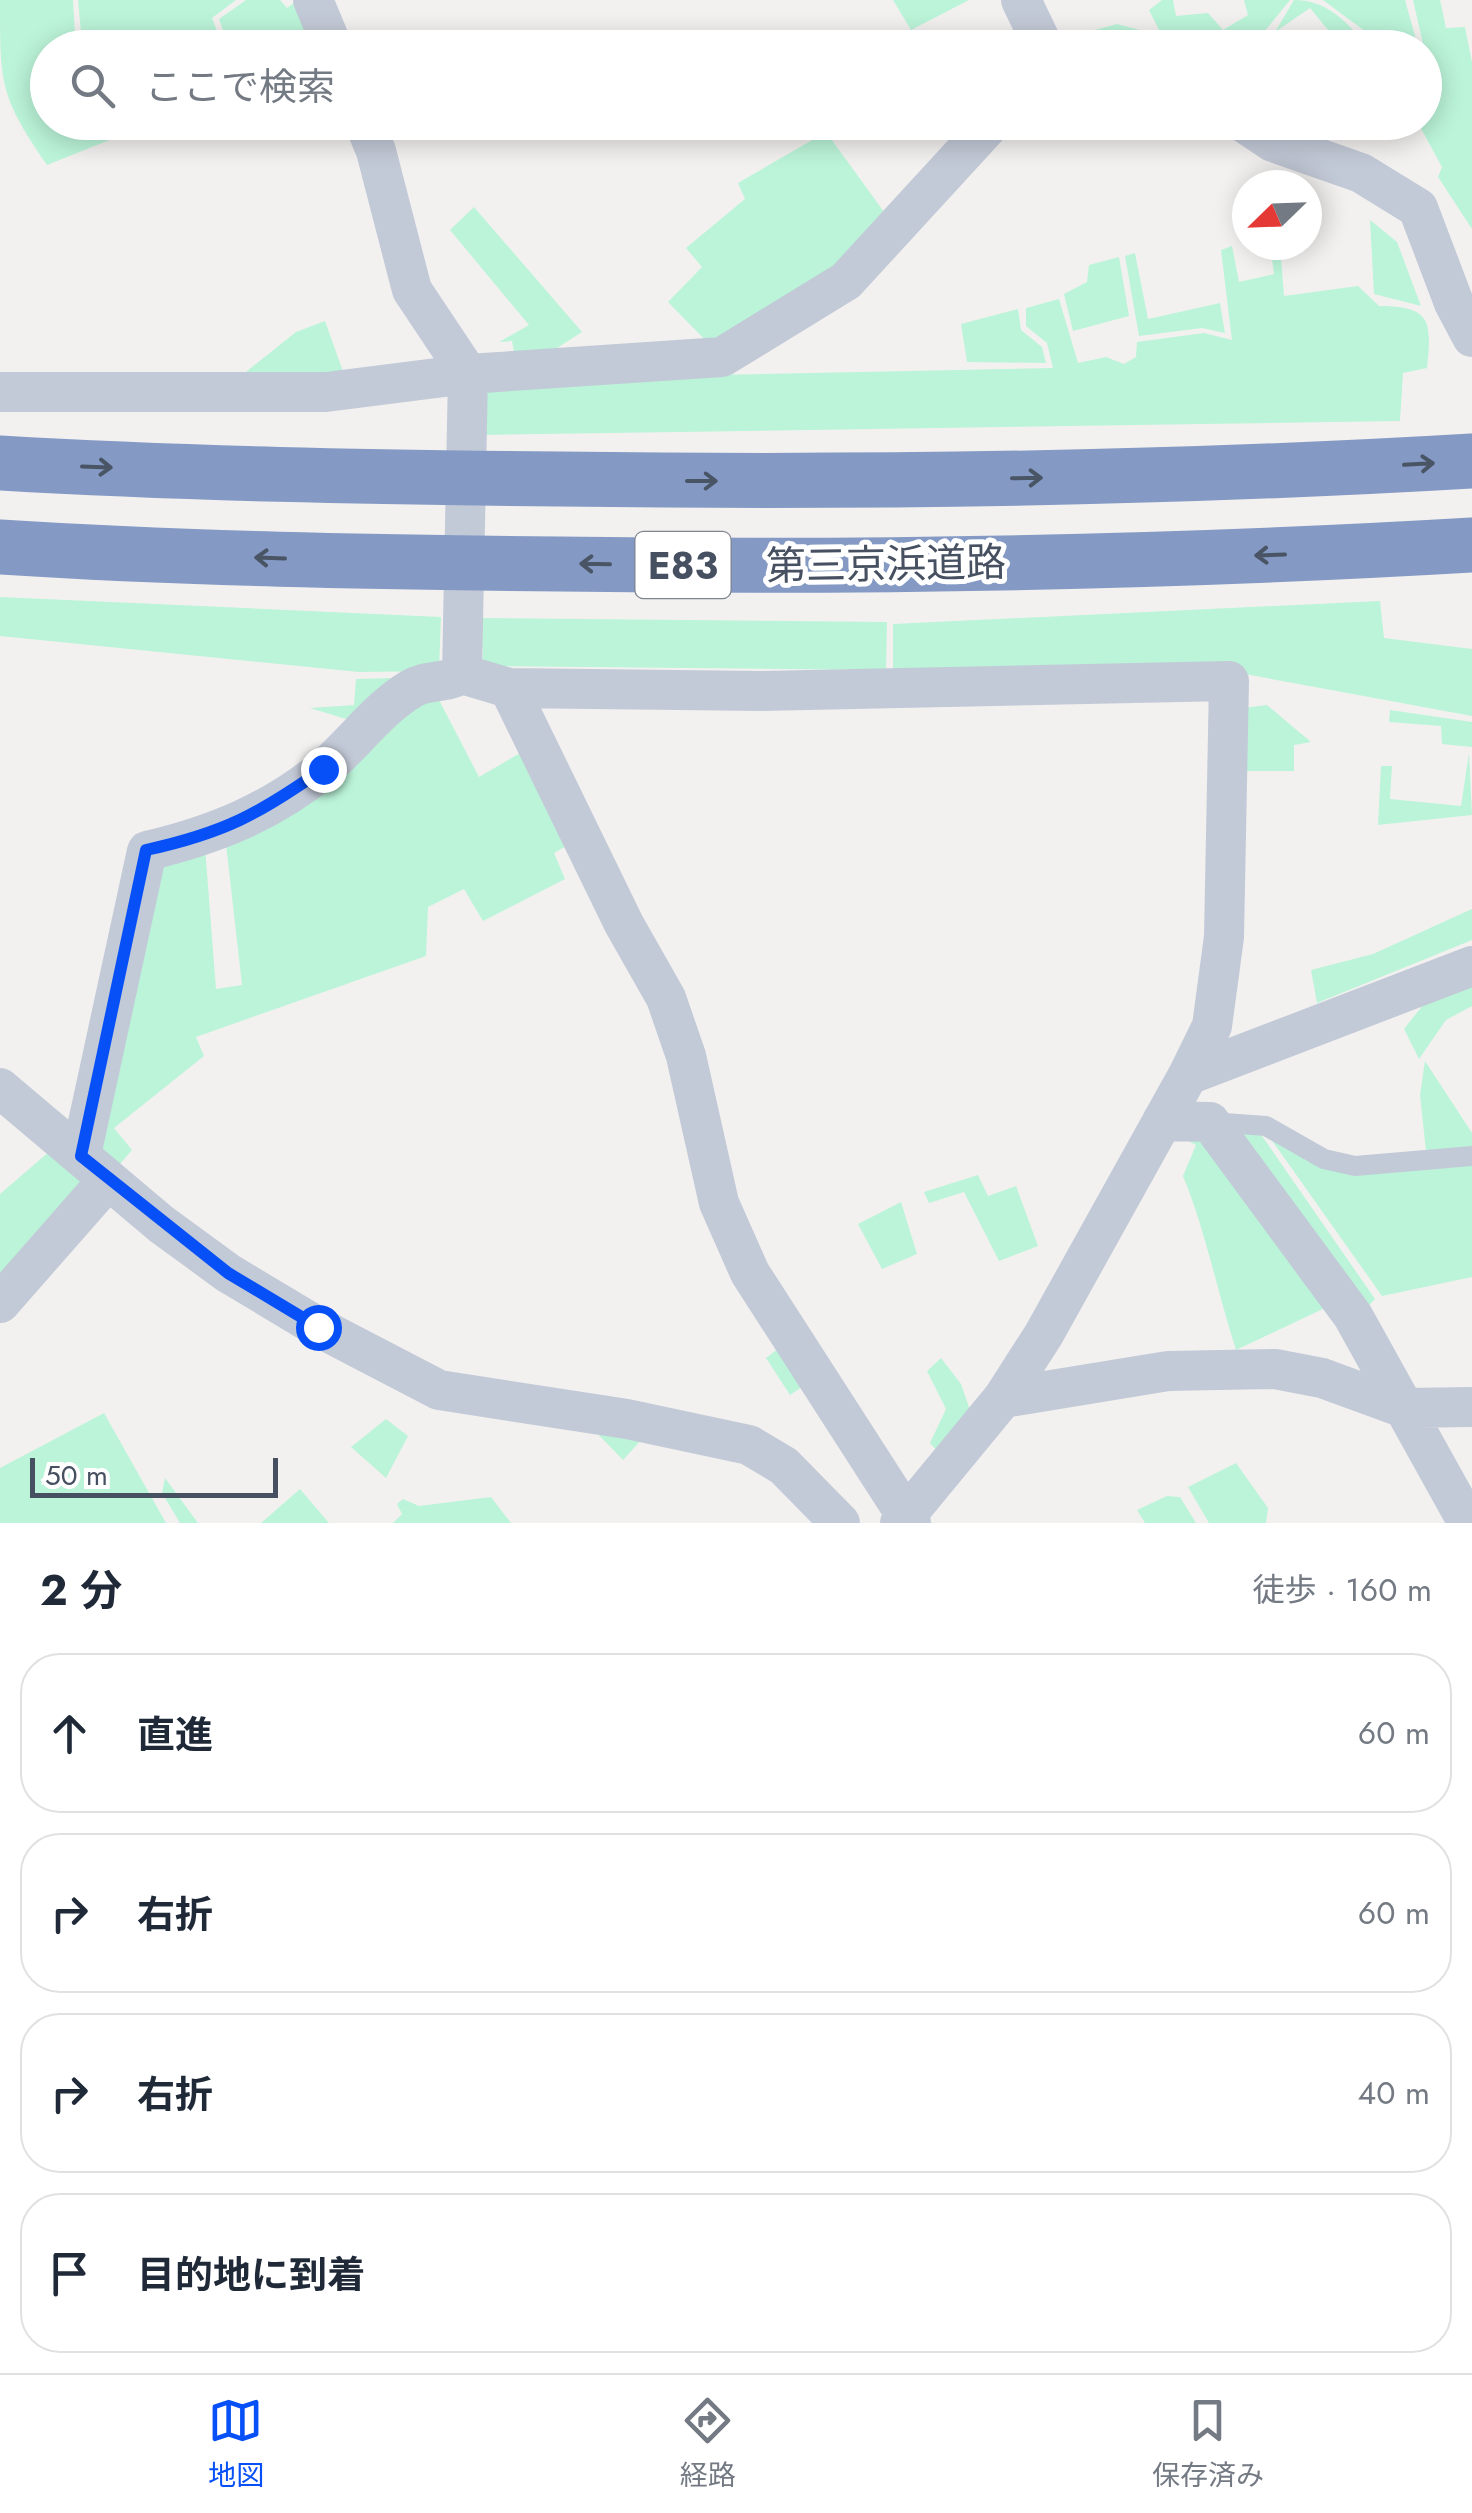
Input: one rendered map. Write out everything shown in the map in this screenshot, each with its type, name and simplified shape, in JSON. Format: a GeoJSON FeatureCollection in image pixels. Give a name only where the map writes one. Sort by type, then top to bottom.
{"type":"FeatureCollection","features":[{"type":"Feature","properties":{"kind":"highway","name":"第三京浜道路"},"geometry":{"type":"LineString","coordinates":[[0,462],[365,476],[710,481],[1027,479],[1472,461]]}},
{"type":"Feature","properties":{"kind":"highway","name":"第三京浜道路"},"geometry":{"type":"LineString","coordinates":[[0,547],[364,562],[710,566],[1034,562],[1472,545]]}},
{"type":"Feature","properties":{"kind":"street"},"geometry":{"type":"LineString","coordinates":[[313,0],[326,30]]}},
{"type":"Feature","properties":{"kind":"street"},"geometry":{"type":"LineString","coordinates":[[1022,0],[1036,30]]}},
{"type":"Feature","properties":{"kind":"street"},"geometry":{"type":"LineString","coordinates":[[371,140],[412,290],[468,374],[462,674]]}},
{"type":"Feature","properties":{"kind":"street"},"geometry":{"type":"LineString","coordinates":[[0,392],[326,392],[468,374],[722,356],[846,280],[975,140]]}},
{"type":"Feature","properties":{"kind":"street"},"geometry":{"type":"LineString","coordinates":[[1270,140],[1361,173],[1418,208],[1454,303],[1472,337]]}},
{"type":"Feature","properties":{"kind":"street"},"geometry":{"type":"LineString","coordinates":[[0,1303],[95,1168],[146,850],[210,836],[258,814],[323,769],[410,689],[450,681],[462,674],[510,688],[760,691],[1229,681],[1224,937],[1212,1026],[1044,1334],[1003,1398],[906,1520],[750,1273],[720,1203],[686,1056],[666,998],[624,924],[510,688]]}},
{"type":"Feature","properties":{"kind":"street"},"geometry":{"type":"LineString","coordinates":[[1188,1075],[1472,966]]}},
{"type":"Feature","properties":{"kind":"street"},"geometry":{"type":"LineString","coordinates":[[0,1088],[228,1273],[318,1327],[439,1390],[593,1413],[748,1445],[784,1466],[840,1523]]}},
{"type":"Feature","properties":{"kind":"street"},"geometry":{"type":"LineString","coordinates":[[1162,1121],[1210,1122],[1353,1316],[1468,1523]]}},
{"type":"Feature","properties":{"kind":"street"},"geometry":{"type":"LineString","coordinates":[[1003,1398],[1168,1371],[1275,1369],[1322,1378],[1404,1408],[1472,1407]]}},
{"type":"Feature","properties":{"kind":"lane"},"geometry":{"type":"LineString","coordinates":[[1210,1122],[1266,1126],[1324,1159],[1355,1166],[1472,1156]]}},
{"type":"Feature","properties":{"kind":"green space"},"geometry":{"type":"Polygon","coordinates":[[[0,0],[73,0],[75,30],[30,30],[30,138],[11,105],[1,52],[0,0]]]}},
{"type":"Feature","properties":{"kind":"green space"},"geometry":{"type":"Polygon","coordinates":[[[78,0],[236,0],[212,18],[217,30],[81,30],[78,0]]]}},
{"type":"Feature","properties":{"kind":"green space"},"geometry":{"type":"Polygon","coordinates":[[[246,0],[280,0],[287,8],[295,2],[306,30],[223,30],[219,19],[246,0]]]}},
{"type":"Feature","properties":{"kind":"green space"},"geometry":{"type":"Polygon","coordinates":[[[893,0],[969,0],[911,30],[893,0]]]}},
{"type":"Feature","properties":{"kind":"green space"},"geometry":{"type":"Polygon","coordinates":[[[1162,0],[1173,0],[1176,16],[1208,13],[1223,30],[1159,30],[1149,10],[1162,0]]]}},
{"type":"Feature","properties":{"kind":"green space"},"geometry":{"type":"Polygon","coordinates":[[[1244,0],[1290,0],[1266,30],[1223,30],[1248,15],[1244,0]]]}},
{"type":"Feature","properties":{"kind":"green space"},"geometry":{"type":"Polygon","coordinates":[[[1294,0],[1315,3],[1354,30],[1328,30],[1310,8],[1276,30],[1294,0]]]}},
{"type":"Feature","properties":{"kind":"green space"},"geometry":{"type":"Polygon","coordinates":[[[1323,0],[1405,0],[1413,30],[1363,30],[1323,0]]]}},
{"type":"Feature","properties":{"kind":"green space"},"geometry":{"type":"Polygon","coordinates":[[[1413,0],[1440,0],[1446,28],[1465,27],[1472,62],[1472,229],[1438,177],[1442,167],[1427,140],[1442,140],[1442,30],[1420,30],[1413,0]]]}},
{"type":"Feature","properties":{"kind":"green space"},"geometry":{"type":"Polygon","coordinates":[[[1117,24],[1140,30],[1095,30],[1117,24]]]}},
{"type":"Feature","properties":{"kind":"green space"},"geometry":{"type":"Polygon","coordinates":[[[31,140],[110,140],[47,165],[31,140]]]}},
{"type":"Feature","properties":{"kind":"green space"},"geometry":{"type":"Polygon","coordinates":[[[812,140],[832,140],[887,216],[837,270],[712,347],[668,302],[702,267],[686,248],[745,199],[738,183],[812,140]]]}},
{"type":"Feature","properties":{"kind":"green space"},"geometry":{"type":"Polygon","coordinates":[[[474,207],[582,332],[554,350],[514,352],[512,341],[499,342],[529,325],[450,230],[474,207]]]}},
{"type":"Feature","properties":{"kind":"green space"},"geometry":{"type":"Polygon","coordinates":[[[1370,220],[1397,242],[1421,306],[1374,294],[1370,220]]]}},
{"type":"Feature","properties":{"kind":"green space"},"geometry":{"type":"Polygon","coordinates":[[[1232,246],[1239,282],[1274,274],[1272,260],[1281,260],[1284,296],[1358,286],[1379,306],[1409,309],[1424,319],[1429,338],[1427,368],[1403,373],[1400,421],[482,435],[485,389],[717,375],[1053,368],[1047,343],[1026,326],[1026,308],[1059,299],[1078,363],[1106,357],[1124,364],[1136,357],[1137,342],[1204,333],[1232,340],[1221,250],[1232,246]]]}},
{"type":"Feature","properties":{"kind":"green space"},"geometry":{"type":"Polygon","coordinates":[[[1135,253],[1148,319],[1220,303],[1225,333],[1202,328],[1139,336],[1125,256],[1135,253]]]}},
{"type":"Feature","properties":{"kind":"green space"},"geometry":{"type":"Polygon","coordinates":[[[1119,257],[1129,316],[1073,331],[1064,294],[1087,282],[1089,265],[1119,257]]]}},
{"type":"Feature","properties":{"kind":"green space"},"geometry":{"type":"Polygon","coordinates":[[[1018,309],[1021,330],[1042,347],[1046,363],[967,362],[961,324],[1018,309]]]}},
{"type":"Feature","properties":{"kind":"green space"},"geometry":{"type":"Polygon","coordinates":[[[325,321],[345,377],[242,375],[296,332],[325,321]]]}},
{"type":"Feature","properties":{"kind":"green space"},"geometry":{"type":"Polygon","coordinates":[[[0,597],[441,617],[439,671],[359,672],[0,636],[0,597]]]}},
{"type":"Feature","properties":{"kind":"green space"},"geometry":{"type":"Polygon","coordinates":[[[1380,601],[1384,638],[1472,649],[1472,716],[1223,670],[893,670],[893,624],[1380,601]]]}},
{"type":"Feature","properties":{"kind":"green space"},"geometry":{"type":"Polygon","coordinates":[[[482,618],[887,622],[886,670],[483,666],[482,618]]]}},
{"type":"Feature","properties":{"kind":"green space"},"geometry":{"type":"Polygon","coordinates":[[[393,678],[359,723],[310,708],[354,705],[356,679],[393,678]]]}},
{"type":"Feature","properties":{"kind":"green space"},"geometry":{"type":"Polygon","coordinates":[[[437,696],[479,777],[527,749],[573,842],[554,853],[565,879],[483,921],[464,889],[428,907],[426,956],[196,1037],[204,1056],[114,1128],[132,1150],[114,1171],[91,1153],[152,861],[205,847],[216,989],[242,985],[226,844],[392,718],[437,696]]]}},
{"type":"Feature","properties":{"kind":"green space"},"geometry":{"type":"Polygon","coordinates":[[[1267,705],[1311,742],[1294,745],[1294,771],[1243,771],[1243,708],[1267,705]]]}},
{"type":"Feature","properties":{"kind":"green space"},"geometry":{"type":"Polygon","coordinates":[[[1390,710],[1472,722],[1472,747],[1442,744],[1441,726],[1389,722],[1390,710]]]}},
{"type":"Feature","properties":{"kind":"green space"},"geometry":{"type":"Polygon","coordinates":[[[1469,753],[1472,815],[1378,825],[1381,766],[1392,766],[1390,799],[1461,806],[1469,753]]]}},
{"type":"Feature","properties":{"kind":"green space"},"geometry":{"type":"Polygon","coordinates":[[[1472,909],[1472,940],[1317,1003],[1311,970],[1373,954],[1472,909]]]}},
{"type":"Feature","properties":{"kind":"green space"},"geometry":{"type":"Polygon","coordinates":[[[1472,982],[1472,1006],[1446,1020],[1419,1059],[1404,1029],[1423,1005],[1472,982]]]}},
{"type":"Feature","properties":{"kind":"green space"},"geometry":{"type":"Polygon","coordinates":[[[1425,1061],[1472,1133],[1472,1149],[1426,1151],[1420,1095],[1425,1061]]]}},
{"type":"Feature","properties":{"kind":"green space"},"geometry":{"type":"Polygon","coordinates":[[[1221,1128],[1260,1133],[1375,1299],[1361,1314],[1221,1128]]]}},
{"type":"Feature","properties":{"kind":"green space"},"geometry":{"type":"Polygon","coordinates":[[[1266,1132],[1314,1161],[1472,1162],[1472,1277],[1382,1296],[1266,1132]]]}},
{"type":"Feature","properties":{"kind":"green space"},"geometry":{"type":"Polygon","coordinates":[[[1205,1133],[1329,1306],[1236,1350],[1183,1176],[1196,1145],[1179,1136],[1205,1133]]]}},
{"type":"Feature","properties":{"kind":"green space"},"geometry":{"type":"Polygon","coordinates":[[[50,1151],[86,1179],[0,1279],[0,1194],[50,1151]]]}},
{"type":"Feature","properties":{"kind":"green space"},"geometry":{"type":"Polygon","coordinates":[[[978,1175],[988,1196],[1016,1186],[1038,1246],[999,1261],[964,1192],[929,1203],[924,1192],[978,1175]]]}},
{"type":"Feature","properties":{"kind":"green space"},"geometry":{"type":"Polygon","coordinates":[[[901,1202],[917,1254],[882,1269],[858,1224],[901,1202]]]}},
{"type":"Feature","properties":{"kind":"green space"},"geometry":{"type":"Polygon","coordinates":[[[783,1345],[808,1383],[790,1395],[766,1358],[783,1345]]]}},
{"type":"Feature","properties":{"kind":"green space"},"geometry":{"type":"Polygon","coordinates":[[[941,1358],[961,1384],[971,1413],[939,1453],[930,1443],[946,1409],[927,1371],[941,1358]]]}},
{"type":"Feature","properties":{"kind":"green space"},"geometry":{"type":"Polygon","coordinates":[[[104,1413],[166,1523],[0,1523],[0,1468],[104,1413]]]}},
{"type":"Feature","properties":{"kind":"green space"},"geometry":{"type":"Polygon","coordinates":[[[386,1419],[408,1436],[386,1478],[351,1447],[386,1419]]]}},
{"type":"Feature","properties":{"kind":"green space"},"geometry":{"type":"Polygon","coordinates":[[[593,1429],[643,1438],[623,1460],[593,1429]]]}},
{"type":"Feature","properties":{"kind":"green space"},"geometry":{"type":"Polygon","coordinates":[[[1236,1463],[1268,1508],[1266,1523],[1209,1523],[1188,1487],[1236,1463]]]}},
{"type":"Feature","properties":{"kind":"green space"},"geometry":{"type":"Polygon","coordinates":[[[165,1478],[198,1523],[180,1523],[162,1493],[165,1478]]]}},
{"type":"Feature","properties":{"kind":"green space"},"geometry":{"type":"Polygon","coordinates":[[[300,1489],[329,1523],[261,1523],[300,1489]]]}},
{"type":"Feature","properties":{"kind":"green space"},"geometry":{"type":"Polygon","coordinates":[[[1167,1496],[1180,1497],[1196,1523],[1145,1523],[1137,1510],[1167,1496]]]}},
{"type":"Feature","properties":{"kind":"green space"},"geometry":{"type":"Polygon","coordinates":[[[491,1497],[511,1523],[393,1523],[402,1514],[397,1504],[403,1499],[419,1506],[491,1497]]]}},
{"type":"Feature","properties":{"kind":"route"},"geometry":{"type":"LineString","coordinates":[[318,1327],[228,1273],[161,1224],[81,1156],[146,850],[210,836],[258,814],[323,769]]}}]}
